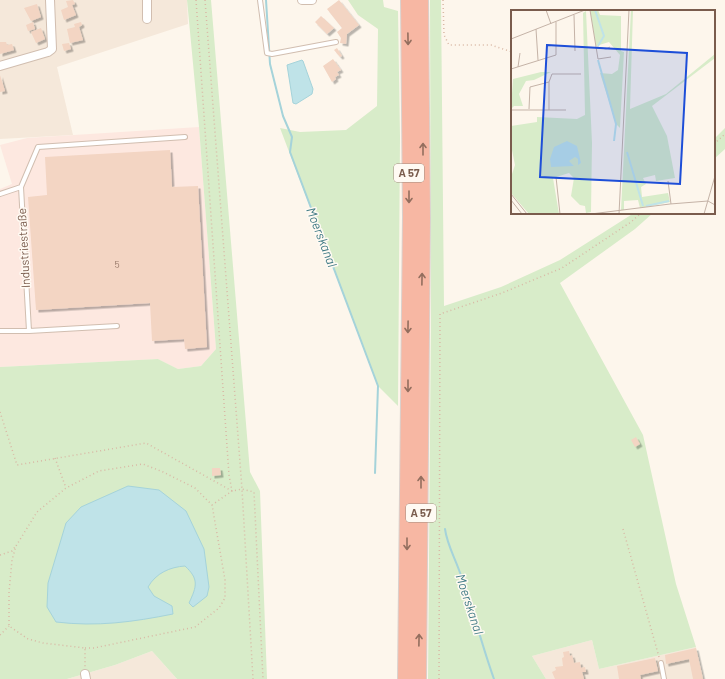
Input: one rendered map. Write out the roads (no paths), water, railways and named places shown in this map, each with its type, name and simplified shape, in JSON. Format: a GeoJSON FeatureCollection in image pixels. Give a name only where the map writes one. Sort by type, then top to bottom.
{"type":"FeatureCollection","features":[{"type":"Feature","properties":{"kind":"highway","name":"A 57"},"geometry":{"type":"LineString","coordinates":[[405,679],[410,224],[408,0]]}},
{"type":"Feature","properties":{"kind":"highway","name":"A 57"},"geometry":{"type":"LineString","coordinates":[[419,679],[423,218],[421,0]]}},
{"type":"Feature","properties":{"kind":"street"},"geometry":{"type":"LineString","coordinates":[[0,66],[48,52],[52,49],[50,0]]}},
{"type":"Feature","properties":{"kind":"street"},"geometry":{"type":"LineString","coordinates":[[147,0],[147,19]]}},
{"type":"Feature","properties":{"kind":"street"},"geometry":{"type":"LineString","coordinates":[[302,0],[312,0]]}},
{"type":"Feature","properties":{"kind":"lane"},"geometry":{"type":"LineString","coordinates":[[260,0],[267,53],[272,54],[336,42]]}},
{"type":"Feature","properties":{"kind":"lane"},"geometry":{"type":"LineString","coordinates":[[0,194],[21,187],[38,147],[185,137]]}},
{"type":"Feature","properties":{"kind":"lane","name":"Industriestraße"},"geometry":{"type":"LineString","coordinates":[[21,187],[29,331]]}},
{"type":"Feature","properties":{"kind":"lane"},"geometry":{"type":"LineString","coordinates":[[0,331],[29,331],[117,326]]}},
{"type":"Feature","properties":{"kind":"lane"},"geometry":{"type":"LineString","coordinates":[[661,663],[664,679]]}},
{"type":"Feature","properties":{"kind":"water"},"geometry":{"type":"Polygon","coordinates":[[[302,60],[313,89],[312,94],[296,104],[293,103],[287,65],[302,60]]]}},
{"type":"Feature","properties":{"kind":"water"},"geometry":{"type":"Polygon","coordinates":[[[128,486],[159,490],[186,511],[204,549],[209,587],[207,596],[193,607],[189,603],[194,592],[195,579],[185,566],[179,567],[169,569],[159,574],[148,587],[154,596],[172,606],[173,614],[115,623],[86,624],[56,622],[47,607],[48,583],[66,523],[81,507],[128,486]]]}},
{"type":"Feature","properties":{"kind":"waterway","name":"Moerskanal"},"geometry":{"type":"LineString","coordinates":[[266,0],[270,64],[283,116],[292,137],[290,152],[378,386],[375,473]]}},
{"type":"Feature","properties":{"kind":"waterway","name":"Moerskanal"},"geometry":{"type":"LineString","coordinates":[[445,529],[449,545],[464,583],[494,679]]}}]}
